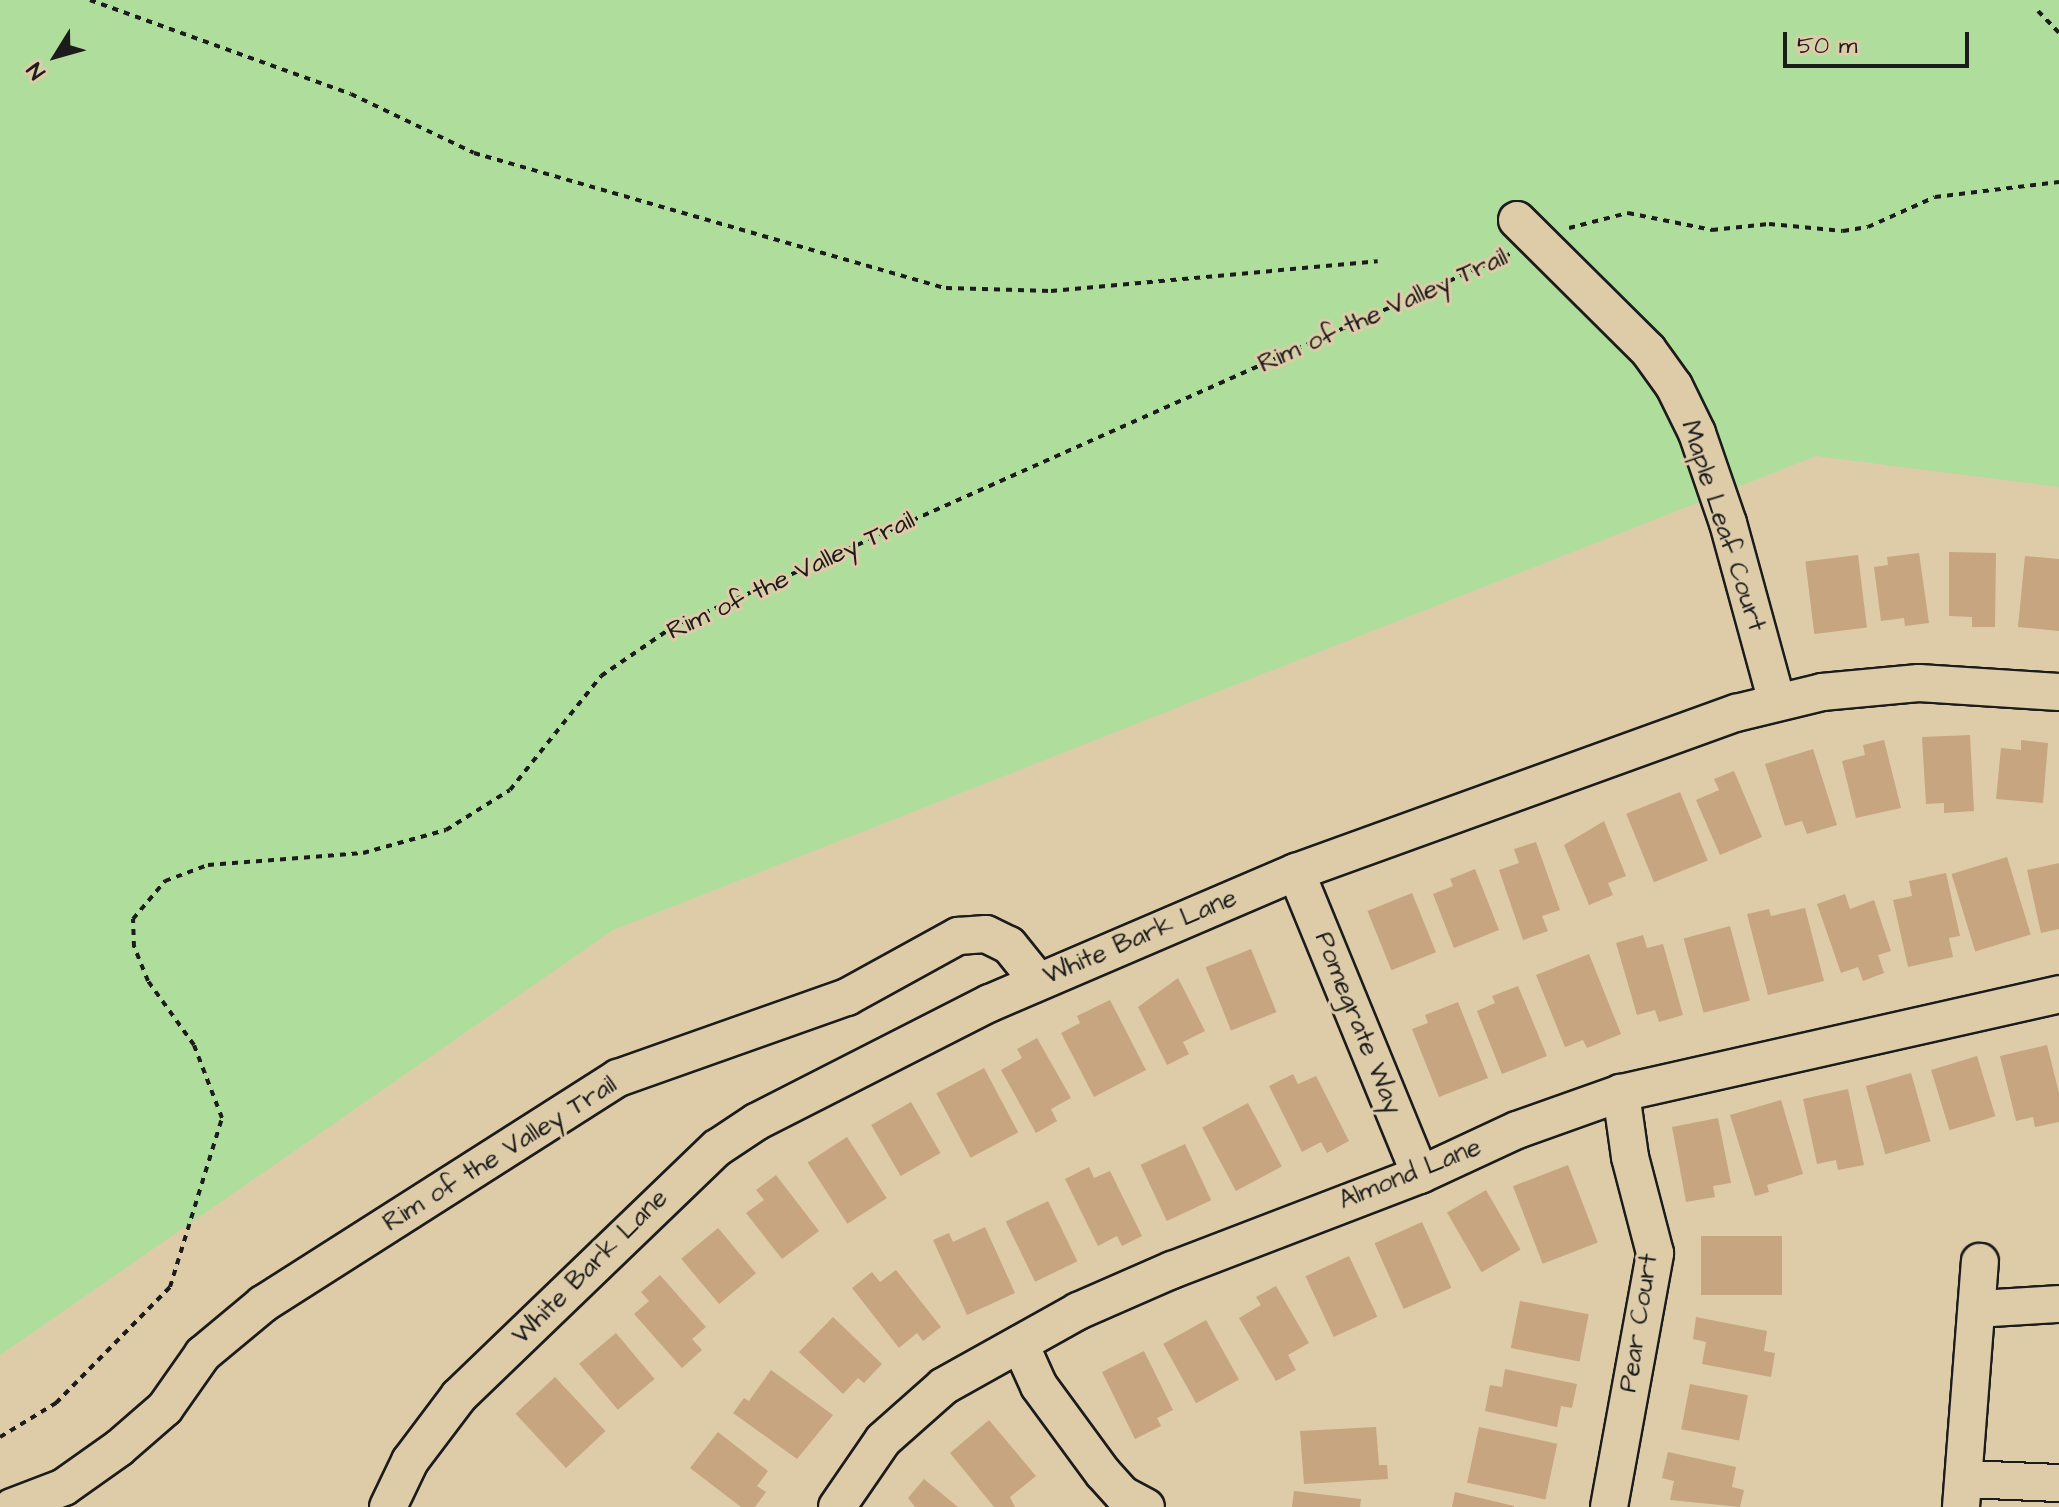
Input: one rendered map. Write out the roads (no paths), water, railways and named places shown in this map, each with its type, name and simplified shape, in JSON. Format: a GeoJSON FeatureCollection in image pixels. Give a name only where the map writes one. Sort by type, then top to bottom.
{"type":"FeatureCollection","features":[{"type":"Feature","properties":{"kind":"street","name":"Maple Leaf Court"},"geometry":{"type":"LineString","coordinates":[[1528,231],[1648,350],[1674,386],[1697,433],[1728,523],[1777,702]]}},
{"type":"Feature","properties":{"kind":"street","name":"White Bark Lane"},"geometry":{"type":"LineString","coordinates":[[388,1507],[410,1461],[459,1396],[717,1148],[756,1122],[1037,980],[1296,872],[1777,702],[1822,692],[1919,683],[2059,692]]}},
{"type":"Feature","properties":{"kind":"street","name":"Pomegrate Way"},"geometry":{"type":"LineString","coordinates":[[1296,872],[1420,1175]]}},
{"type":"Feature","properties":{"kind":"street","name":"Rim of the Valley Trail"},"geometry":{"type":"LineString","coordinates":[[12,1507],[64,1487],[119,1448],[165,1408],[203,1354],[263,1304],[618,1078],[847,997],[958,936],[986,934],[1009,945],[1037,980]]}},
{"type":"Feature","properties":{"kind":"street","name":"Almond Lane"},"geometry":{"type":"LineString","coordinates":[[837,1507],[883,1440],[944,1386],[1078,1311],[1172,1270],[1420,1175],[1517,1130],[1621,1093],[2059,994]]}},
{"type":"Feature","properties":{"kind":"street","name":"Pear Court"},"geometry":{"type":"LineString","coordinates":[[1609,1507],[1655,1253],[1630,1157],[1621,1093]]}},
{"type":"Feature","properties":{"kind":"street"},"geometry":{"type":"LineString","coordinates":[[1980,1262],[1963,1493],[2059,1483]]}},
{"type":"Feature","properties":{"kind":"street"},"geometry":{"type":"LineString","coordinates":[[1977,1309],[2059,1304]]}},
{"type":"Feature","properties":{"kind":"street"},"geometry":{"type":"LineString","coordinates":[[1020,1344],[1039,1386],[1103,1473],[1123,1495],[1146,1507]]}}]}
